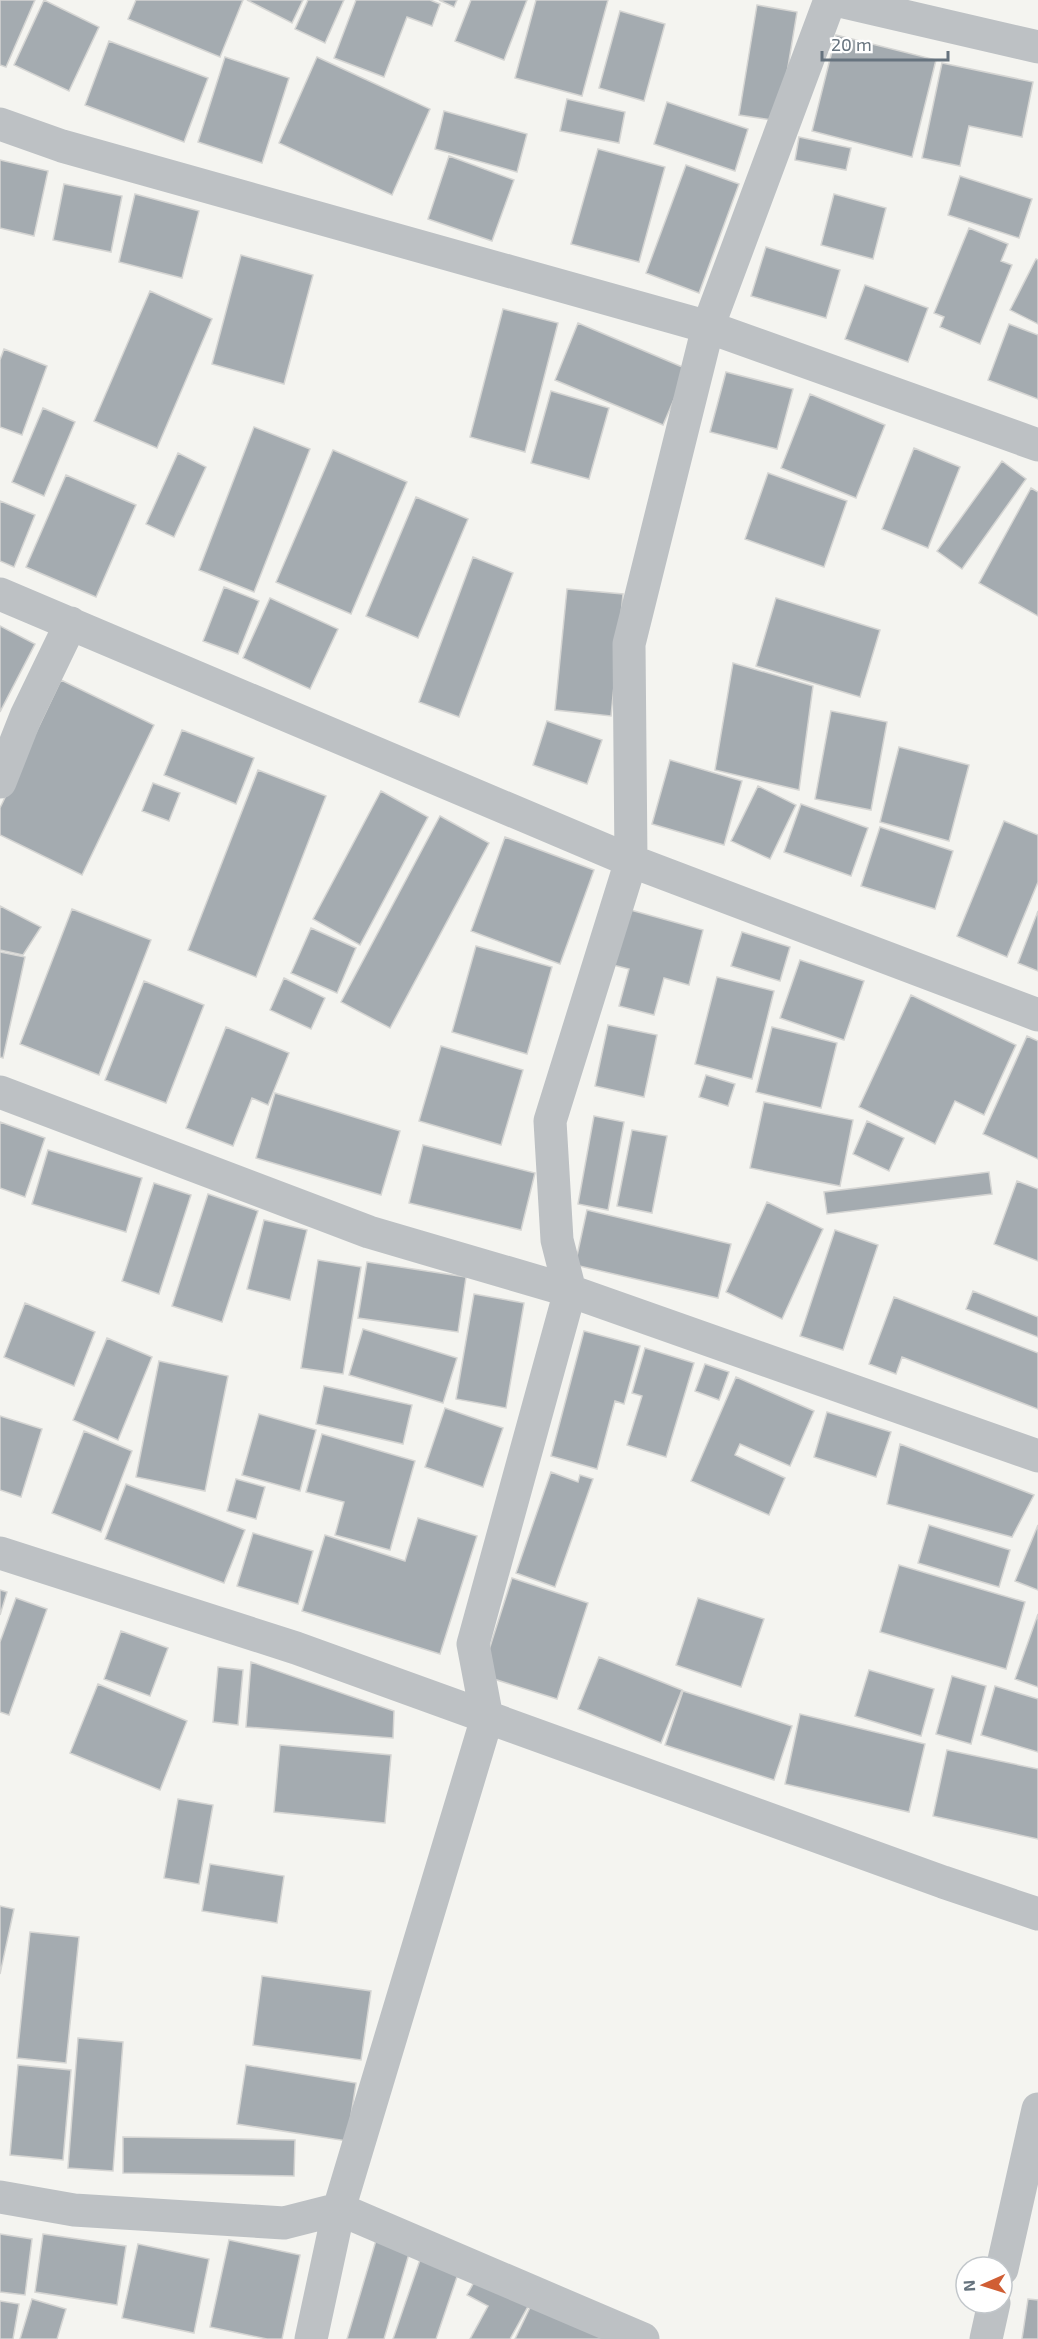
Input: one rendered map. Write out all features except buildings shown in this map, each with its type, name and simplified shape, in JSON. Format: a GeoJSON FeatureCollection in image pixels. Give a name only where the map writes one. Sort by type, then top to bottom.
{"type":"FeatureCollection","features":[{"type":"Feature","properties":{"kind":"street"},"geometry":{"type":"LineString","coordinates":[[310,2339],[339,2209],[487,1718],[473,1644],[570,1291],[557,1240],[550,1121],[631,861],[629,644],[708,327],[830,0]]}},
{"type":"Feature","properties":{"kind":"street"},"geometry":{"type":"LineString","coordinates":[[836,0],[1038,47]]}},
{"type":"Feature","properties":{"kind":"street"},"geometry":{"type":"LineString","coordinates":[[0,124],[62,146],[708,327],[1038,445]]}},
{"type":"Feature","properties":{"kind":"street"},"geometry":{"type":"LineString","coordinates":[[0,594],[631,861],[1038,1015]]}},
{"type":"Feature","properties":{"kind":"street"},"geometry":{"type":"LineString","coordinates":[[0,782],[26,716],[71,623]]}},
{"type":"Feature","properties":{"kind":"street"},"geometry":{"type":"LineString","coordinates":[[0,1092],[369,1232],[570,1291],[1038,1456]]}},
{"type":"Feature","properties":{"kind":"street"},"geometry":{"type":"LineString","coordinates":[[0,1553],[296,1648],[1038,1914]]}},
{"type":"Feature","properties":{"kind":"street"},"geometry":{"type":"LineString","coordinates":[[1005,2255],[1038,2109]]}},
{"type":"Feature","properties":{"kind":"street"},"geometry":{"type":"LineString","coordinates":[[0,2197],[74,2210],[284,2223],[339,2209],[643,2339]]}},
{"type":"Feature","properties":{"kind":"street"},"geometry":{"type":"LineString","coordinates":[[986,2339],[991,2315]]}}]}
